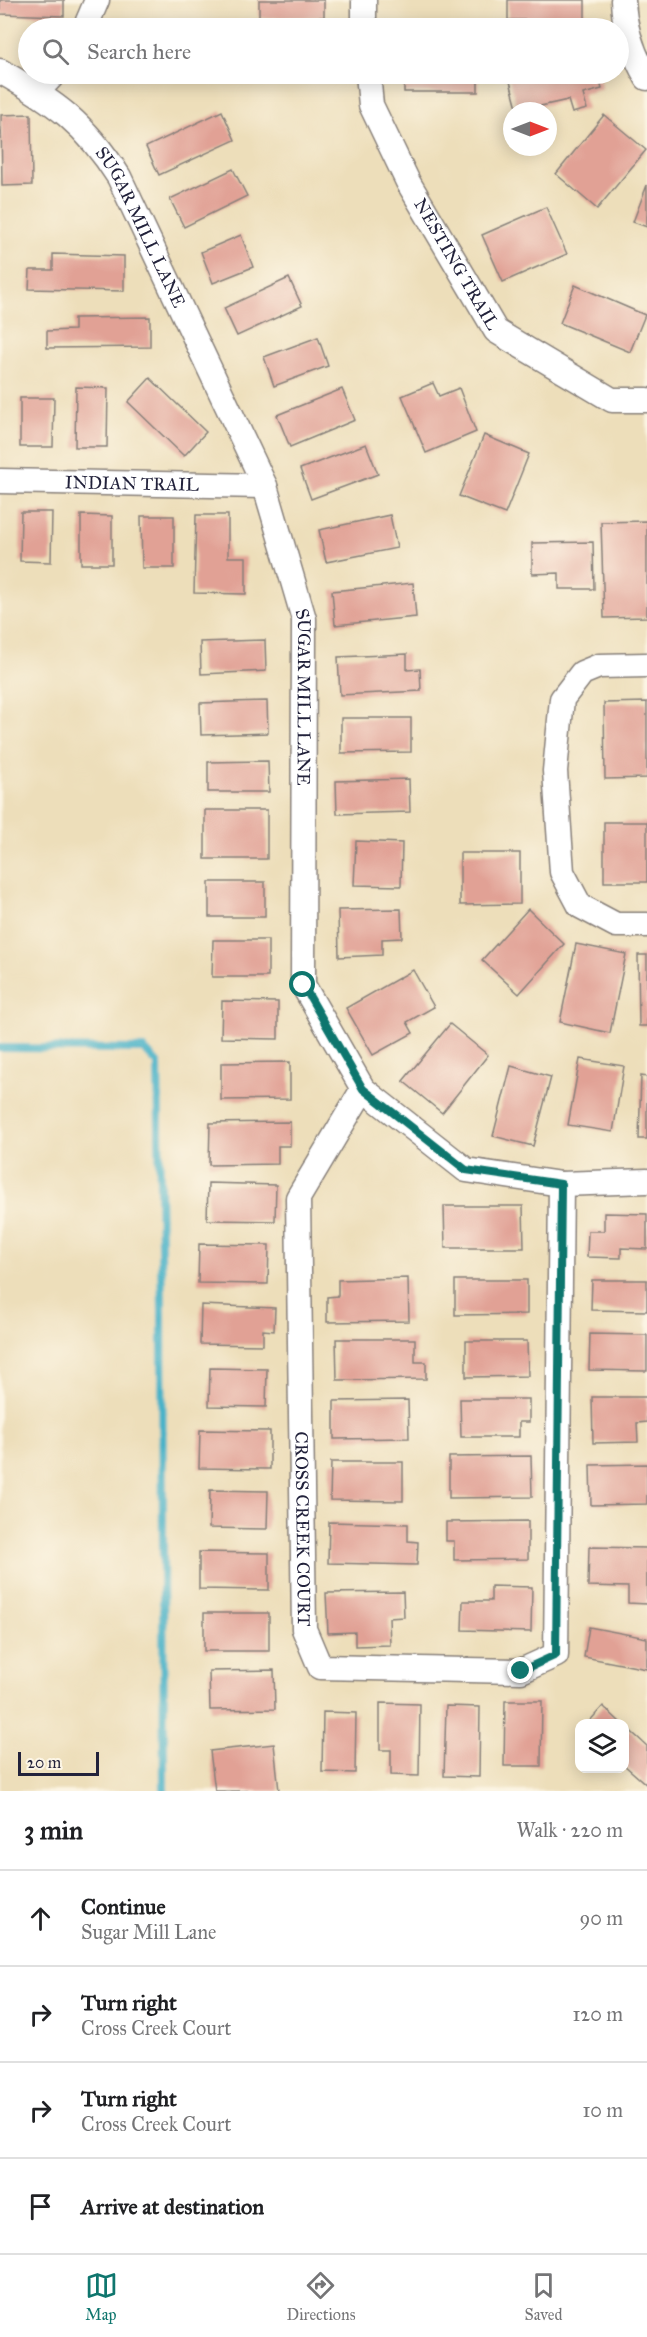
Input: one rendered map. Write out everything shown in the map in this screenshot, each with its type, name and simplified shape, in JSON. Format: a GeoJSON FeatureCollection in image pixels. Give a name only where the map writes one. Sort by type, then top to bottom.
{"type":"FeatureCollection","features":[{"type":"Feature","properties":{"kind":"street"},"geometry":{"type":"LineString","coordinates":[[89,18],[97,0]]}},
{"type":"Feature","properties":{"kind":"street"},"geometry":{"type":"LineString","coordinates":[[364,0],[364,18]]}},
{"type":"Feature","properties":{"kind":"street"},"geometry":{"type":"LineString","coordinates":[[623,0],[625,18]]}},
{"type":"Feature","properties":{"kind":"street"},"geometry":{"type":"LineString","coordinates":[[629,35],[634,55],[647,78]]}},
{"type":"Feature","properties":{"kind":"street","name":"SUGAR MILL LANE"},"geometry":{"type":"LineString","coordinates":[[0,71],[18,81]]}},
{"type":"Feature","properties":{"kind":"street","name":"SUGAR MILL LANE"},"geometry":{"type":"LineString","coordinates":[[23,84],[62,108],[83,128],[119,177],[265,486],[304,619],[303,985],[363,1089],[466,1170],[561,1184],[647,1181]]}},
{"type":"Feature","properties":{"kind":"street"},"geometry":{"type":"LineString","coordinates":[[37,92],[45,84]]}},
{"type":"Feature","properties":{"kind":"street","name":"NESTING TRAIL"},"geometry":{"type":"LineString","coordinates":[[369,84],[371,105],[408,182],[496,331],[612,400],[647,400]]}},
{"type":"Feature","properties":{"kind":"street","name":"INDIAN TRAIL"},"geometry":{"type":"LineString","coordinates":[[0,481],[265,486]]}},
{"type":"Feature","properties":{"kind":"street"},"geometry":{"type":"LineString","coordinates":[[647,665],[599,666],[582,673],[562,699],[555,771],[562,872],[580,906],[616,926],[647,925]]}},
{"type":"Feature","properties":{"kind":"street","name":"CROSS CREEK COURT"},"geometry":{"type":"LineString","coordinates":[[363,1089],[297,1198],[304,1629],[320,1667],[521,1671],[556,1655],[561,1184]]}},
{"type":"Feature","properties":{"kind":"building"},"geometry":{"type":"Polygon","coordinates":[[[0,0],[64,0],[64,16],[0,14],[0,0]]]}},
{"type":"Feature","properties":{"kind":"building"},"geometry":{"type":"Polygon","coordinates":[[[259,0],[324,0],[324,17],[259,18],[259,0]]]}},
{"type":"Feature","properties":{"kind":"building"},"geometry":{"type":"Polygon","coordinates":[[[508,0],[585,0],[585,18],[508,18],[508,0]]]}},
{"type":"Feature","properties":{"kind":"building"},"geometry":{"type":"Polygon","coordinates":[[[404,84],[478,84],[478,92],[404,92],[404,84]]]}},
{"type":"Feature","properties":{"kind":"building"},"geometry":{"type":"Polygon","coordinates":[[[511,84],[601,84],[602,89],[583,94],[587,109],[572,113],[568,100],[557,102],[516,102],[511,84]]]}},
{"type":"Feature","properties":{"kind":"building"},"geometry":{"type":"Polygon","coordinates":[[[222,111],[235,140],[159,175],[146,147],[222,111]]]}},
{"type":"Feature","properties":{"kind":"building"},"geometry":{"type":"Polygon","coordinates":[[[31,114],[32,185],[2,186],[1,115],[31,114]]]}},
{"type":"Feature","properties":{"kind":"building"},"geometry":{"type":"Polygon","coordinates":[[[604,115],[646,150],[597,209],[556,174],[604,115]]]}},
{"type":"Feature","properties":{"kind":"building"},"geometry":{"type":"Polygon","coordinates":[[[233,169],[247,196],[184,227],[170,199],[233,169]]]}},
{"type":"Feature","properties":{"kind":"building"},"geometry":{"type":"Polygon","coordinates":[[[647,185],[647,227],[633,222],[647,185]]]}},
{"type":"Feature","properties":{"kind":"building"},"geometry":{"type":"Polygon","coordinates":[[[546,207],[567,254],[503,282],[482,235],[546,207]]]}},
{"type":"Feature","properties":{"kind":"building"},"geometry":{"type":"Polygon","coordinates":[[[241,235],[253,267],[213,283],[201,252],[241,235]]]}},
{"type":"Feature","properties":{"kind":"building"},"geometry":{"type":"Polygon","coordinates":[[[53,254],[124,256],[124,291],[29,289],[30,270],[53,270],[53,254]]]}},
{"type":"Feature","properties":{"kind":"building"},"geometry":{"type":"Polygon","coordinates":[[[289,278],[302,306],[237,336],[224,308],[289,278]]]}},
{"type":"Feature","properties":{"kind":"building"},"geometry":{"type":"Polygon","coordinates":[[[575,285],[645,315],[630,352],[560,323],[575,285]]]}},
{"type":"Feature","properties":{"kind":"building"},"geometry":{"type":"Polygon","coordinates":[[[150,317],[150,347],[47,348],[47,331],[74,330],[74,318],[150,317]]]}},
{"type":"Feature","properties":{"kind":"building"},"geometry":{"type":"Polygon","coordinates":[[[318,337],[328,366],[274,386],[264,357],[318,337]]]}},
{"type":"Feature","properties":{"kind":"building"},"geometry":{"type":"Polygon","coordinates":[[[150,378],[206,432],[184,456],[128,402],[150,378]]]}},
{"type":"Feature","properties":{"kind":"building"},"geometry":{"type":"Polygon","coordinates":[[[433,383],[439,396],[459,388],[476,432],[426,453],[402,396],[433,383]]]}},
{"type":"Feature","properties":{"kind":"building"},"geometry":{"type":"Polygon","coordinates":[[[76,387],[108,388],[107,447],[75,447],[76,387]]]}},
{"type":"Feature","properties":{"kind":"building"},"geometry":{"type":"Polygon","coordinates":[[[342,389],[355,420],[290,447],[277,415],[342,389]]]}},
{"type":"Feature","properties":{"kind":"building"},"geometry":{"type":"Polygon","coordinates":[[[20,398],[54,398],[53,447],[20,447],[20,398]]]}},
{"type":"Feature","properties":{"kind":"building"},"geometry":{"type":"Polygon","coordinates":[[[484,435],[529,454],[505,514],[459,496],[484,435]]]}},
{"type":"Feature","properties":{"kind":"building"},"geometry":{"type":"Polygon","coordinates":[[[366,444],[378,474],[311,499],[300,469],[366,444]]]}},
{"type":"Feature","properties":{"kind":"building"},"geometry":{"type":"Polygon","coordinates":[[[21,512],[52,512],[51,562],[20,561],[21,512]]]}},
{"type":"Feature","properties":{"kind":"building"},"geometry":{"type":"Polygon","coordinates":[[[81,515],[112,516],[112,564],[81,564],[81,515]]]}},
{"type":"Feature","properties":{"kind":"building"},"geometry":{"type":"Polygon","coordinates":[[[196,515],[228,515],[228,557],[246,557],[246,594],[194,593],[196,515]]]}},
{"type":"Feature","properties":{"kind":"building"},"geometry":{"type":"Polygon","coordinates":[[[390,515],[397,548],[326,562],[319,530],[390,515]]]}},
{"type":"Feature","properties":{"kind":"building"},"geometry":{"type":"Polygon","coordinates":[[[141,516],[174,516],[174,568],[142,568],[141,516]]]}},
{"type":"Feature","properties":{"kind":"building"},"geometry":{"type":"Polygon","coordinates":[[[647,521],[647,617],[604,618],[601,522],[647,521]]]}},
{"type":"Feature","properties":{"kind":"building"},"geometry":{"type":"Polygon","coordinates":[[[593,542],[594,589],[559,589],[559,573],[532,574],[532,543],[593,542]]]}},
{"type":"Feature","properties":{"kind":"building"},"geometry":{"type":"Polygon","coordinates":[[[413,583],[416,617],[335,625],[332,591],[413,583]]]}},
{"type":"Feature","properties":{"kind":"building"},"geometry":{"type":"Polygon","coordinates":[[[265,640],[266,671],[201,674],[200,642],[265,640]]]}},
{"type":"Feature","properties":{"kind":"building"},"geometry":{"type":"Polygon","coordinates":[[[407,654],[407,670],[420,669],[421,691],[340,695],[338,657],[407,654]]]}},
{"type":"Feature","properties":{"kind":"building"},"geometry":{"type":"Polygon","coordinates":[[[267,701],[268,733],[201,735],[200,703],[267,701]]]}},
{"type":"Feature","properties":{"kind":"building"},"geometry":{"type":"Polygon","coordinates":[[[647,702],[647,778],[605,779],[604,703],[647,702]]]}},
{"type":"Feature","properties":{"kind":"building"},"geometry":{"type":"Polygon","coordinates":[[[341,718],[411,718],[411,752],[341,753],[341,718]]]}},
{"type":"Feature","properties":{"kind":"building"},"geometry":{"type":"Polygon","coordinates":[[[268,761],[269,792],[208,792],[208,762],[268,761]]]}},
{"type":"Feature","properties":{"kind":"building"},"geometry":{"type":"Polygon","coordinates":[[[409,779],[410,812],[337,814],[336,781],[409,779]]]}},
{"type":"Feature","properties":{"kind":"building"},"geometry":{"type":"Polygon","coordinates":[[[205,810],[267,810],[267,859],[205,859],[205,810]]]}},
{"type":"Feature","properties":{"kind":"building"},"geometry":{"type":"Polygon","coordinates":[[[604,822],[647,822],[647,882],[604,882],[604,822]]]}},
{"type":"Feature","properties":{"kind":"building"},"geometry":{"type":"Polygon","coordinates":[[[356,841],[402,843],[401,886],[354,885],[356,841]]]}},
{"type":"Feature","properties":{"kind":"building"},"geometry":{"type":"Polygon","coordinates":[[[460,853],[520,853],[520,904],[460,905],[460,853]]]}},
{"type":"Feature","properties":{"kind":"building"},"geometry":{"type":"Polygon","coordinates":[[[209,882],[265,882],[265,917],[209,917],[209,882]]]}},
{"type":"Feature","properties":{"kind":"building"},"geometry":{"type":"Polygon","coordinates":[[[401,909],[402,938],[382,939],[382,955],[339,957],[338,910],[401,909]]]}},
{"type":"Feature","properties":{"kind":"building"},"geometry":{"type":"Polygon","coordinates":[[[528,909],[564,944],[519,994],[482,960],[528,909]]]}},
{"type":"Feature","properties":{"kind":"building"},"geometry":{"type":"Polygon","coordinates":[[[213,940],[268,940],[268,977],[212,977],[213,940]]]}},
{"type":"Feature","properties":{"kind":"building"},"geometry":{"type":"Polygon","coordinates":[[[576,944],[626,954],[610,1033],[560,1022],[576,944]]]}},
{"type":"Feature","properties":{"kind":"building"},"geometry":{"type":"Polygon","coordinates":[[[638,955],[647,955],[647,1026],[639,1026],[638,955]]]}},
{"type":"Feature","properties":{"kind":"building"},"geometry":{"type":"Polygon","coordinates":[[[413,970],[434,1007],[407,1022],[413,1033],[373,1055],[346,1008],[413,970]]]}},
{"type":"Feature","properties":{"kind":"building"},"geometry":{"type":"Polygon","coordinates":[[[222,1001],[278,1002],[278,1039],[221,1038],[222,1001]]]}},
{"type":"Feature","properties":{"kind":"building"},"geometry":{"type":"Polygon","coordinates":[[[450,1024],[488,1055],[442,1113],[403,1081],[450,1024]]]}},
{"type":"Feature","properties":{"kind":"building"},"geometry":{"type":"Polygon","coordinates":[[[580,1059],[624,1066],[613,1132],[568,1125],[580,1059]]]}},
{"type":"Feature","properties":{"kind":"building"},"geometry":{"type":"Polygon","coordinates":[[[290,1062],[290,1099],[221,1100],[221,1063],[290,1062]]]}},
{"type":"Feature","properties":{"kind":"building"},"geometry":{"type":"Polygon","coordinates":[[[511,1066],[551,1077],[533,1146],[493,1136],[511,1066]]]}},
{"type":"Feature","properties":{"kind":"building"},"geometry":{"type":"Polygon","coordinates":[[[641,1076],[647,1077],[647,1139],[639,1139],[641,1076]]]}},
{"type":"Feature","properties":{"kind":"building"},"geometry":{"type":"Polygon","coordinates":[[[290,1122],[290,1146],[278,1146],[278,1164],[209,1165],[210,1123],[290,1122]]]}},
{"type":"Feature","properties":{"kind":"building"},"geometry":{"type":"Polygon","coordinates":[[[208,1183],[276,1185],[275,1221],[207,1220],[208,1183]]]}},
{"type":"Feature","properties":{"kind":"building"},"geometry":{"type":"Polygon","coordinates":[[[444,1206],[523,1206],[524,1248],[445,1248],[444,1206]]]}},
{"type":"Feature","properties":{"kind":"building"},"geometry":{"type":"Polygon","coordinates":[[[604,1213],[647,1214],[647,1249],[621,1248],[621,1258],[587,1257],[588,1231],[604,1231],[604,1213]]]}},
{"type":"Feature","properties":{"kind":"building"},"geometry":{"type":"Polygon","coordinates":[[[199,1244],[269,1245],[268,1284],[198,1283],[199,1244]]]}},
{"type":"Feature","properties":{"kind":"building"},"geometry":{"type":"Polygon","coordinates":[[[408,1278],[409,1321],[327,1322],[327,1297],[338,1296],[338,1280],[408,1278]]]}},
{"type":"Feature","properties":{"kind":"building"},"geometry":{"type":"Polygon","coordinates":[[[455,1280],[527,1280],[527,1314],[455,1315],[455,1280]]]}},
{"type":"Feature","properties":{"kind":"building"},"geometry":{"type":"Polygon","coordinates":[[[592,1280],[647,1280],[647,1311],[591,1310],[592,1280]]]}},
{"type":"Feature","properties":{"kind":"building"},"geometry":{"type":"Polygon","coordinates":[[[201,1305],[275,1308],[274,1331],[263,1330],[263,1345],[200,1344],[201,1305]]]}},
{"type":"Feature","properties":{"kind":"building"},"geometry":{"type":"Polygon","coordinates":[[[590,1334],[647,1335],[647,1371],[589,1370],[590,1334]]]}},
{"type":"Feature","properties":{"kind":"building"},"geometry":{"type":"Polygon","coordinates":[[[336,1339],[415,1339],[415,1362],[426,1362],[426,1379],[337,1380],[336,1339]]]}},
{"type":"Feature","properties":{"kind":"building"},"geometry":{"type":"Polygon","coordinates":[[[466,1341],[527,1341],[528,1376],[466,1377],[466,1341]]]}},
{"type":"Feature","properties":{"kind":"building"},"geometry":{"type":"Polygon","coordinates":[[[210,1368],[267,1369],[266,1407],[209,1406],[210,1368]]]}},
{"type":"Feature","properties":{"kind":"building"},"geometry":{"type":"Polygon","coordinates":[[[592,1397],[647,1397],[647,1422],[637,1423],[638,1442],[593,1443],[592,1397]]]}},
{"type":"Feature","properties":{"kind":"building"},"geometry":{"type":"Polygon","coordinates":[[[460,1399],[529,1399],[529,1422],[519,1422],[519,1437],[461,1437],[460,1399]]]}},
{"type":"Feature","properties":{"kind":"building"},"geometry":{"type":"Polygon","coordinates":[[[408,1400],[409,1438],[334,1439],[334,1401],[408,1400]]]}},
{"type":"Feature","properties":{"kind":"building"},"geometry":{"type":"Polygon","coordinates":[[[200,1430],[270,1431],[270,1469],[199,1468],[200,1430]]]}},
{"type":"Feature","properties":{"kind":"building"},"geometry":{"type":"Polygon","coordinates":[[[531,1456],[532,1497],[449,1498],[449,1457],[531,1456]]]}},
{"type":"Feature","properties":{"kind":"building"},"geometry":{"type":"Polygon","coordinates":[[[331,1462],[403,1462],[403,1501],[330,1500],[331,1462]]]}},
{"type":"Feature","properties":{"kind":"building"},"geometry":{"type":"Polygon","coordinates":[[[647,1464],[647,1504],[591,1505],[590,1465],[647,1464]]]}},
{"type":"Feature","properties":{"kind":"building"},"geometry":{"type":"Polygon","coordinates":[[[210,1490],[268,1491],[267,1529],[209,1528],[210,1490]]]}},
{"type":"Feature","properties":{"kind":"building"},"geometry":{"type":"Polygon","coordinates":[[[528,1521],[528,1559],[454,1560],[454,1541],[446,1541],[446,1522],[528,1521]]]}},
{"type":"Feature","properties":{"kind":"building"},"geometry":{"type":"Polygon","coordinates":[[[329,1522],[408,1524],[408,1541],[418,1542],[417,1565],[328,1563],[329,1522]]]}},
{"type":"Feature","properties":{"kind":"building"},"geometry":{"type":"Polygon","coordinates":[[[589,1547],[647,1548],[647,1604],[628,1603],[628,1587],[588,1586],[589,1547]]]}},
{"type":"Feature","properties":{"kind":"building"},"geometry":{"type":"Polygon","coordinates":[[[199,1552],[269,1553],[269,1590],[199,1589],[199,1552]]]}},
{"type":"Feature","properties":{"kind":"building"},"geometry":{"type":"Polygon","coordinates":[[[491,1586],[532,1587],[531,1632],[462,1630],[463,1601],[491,1601],[491,1586]]]}},
{"type":"Feature","properties":{"kind":"building"},"geometry":{"type":"Polygon","coordinates":[[[403,1592],[404,1617],[389,1618],[390,1645],[355,1646],[355,1632],[328,1633],[326,1593],[403,1592]]]}},
{"type":"Feature","properties":{"kind":"building"},"geometry":{"type":"Polygon","coordinates":[[[204,1613],[269,1613],[269,1651],[204,1651],[204,1613]]]}},
{"type":"Feature","properties":{"kind":"building"},"geometry":{"type":"Polygon","coordinates":[[[589,1627],[647,1638],[647,1669],[584,1657],[589,1627]]]}},
{"type":"Feature","properties":{"kind":"building"},"geometry":{"type":"Polygon","coordinates":[[[274,1670],[275,1709],[210,1710],[209,1671],[274,1670]]]}},
{"type":"Feature","properties":{"kind":"building"},"geometry":{"type":"Polygon","coordinates":[[[505,1701],[542,1701],[541,1766],[504,1766],[505,1701]]]}},
{"type":"Feature","properties":{"kind":"building"},"geometry":{"type":"Polygon","coordinates":[[[380,1703],[420,1704],[419,1776],[391,1775],[391,1750],[380,1750],[380,1703]]]}},
{"type":"Feature","properties":{"kind":"building"},"geometry":{"type":"Polygon","coordinates":[[[446,1706],[480,1707],[479,1777],[444,1776],[446,1706]]]}},
{"type":"Feature","properties":{"kind":"building"},"geometry":{"type":"Polygon","coordinates":[[[603,1706],[617,1719],[591,1719],[603,1706]]]}},
{"type":"Feature","properties":{"kind":"building"},"geometry":{"type":"Polygon","coordinates":[[[323,1712],[356,1713],[355,1773],[322,1772],[323,1712]]]}},
{"type":"Feature","properties":{"kind":"building"},"geometry":{"type":"Polygon","coordinates":[[[629,1730],[647,1746],[647,1785],[629,1769],[629,1730]]]}},
{"type":"Feature","properties":{"kind":"building"},"geometry":{"type":"Polygon","coordinates":[[[274,1744],[279,1791],[215,1791],[210,1751],[274,1744]]]}},
{"type":"Feature","properties":{"kind":"waterway"},"geometry":{"type":"LineString","coordinates":[[0,1048],[144,1049],[158,1064],[162,1309],[164,1791]]}},
{"type":"Feature","properties":{"kind":"route"},"geometry":{"type":"LineString","coordinates":[[303,985],[363,1089],[466,1170],[561,1184],[556,1655],[521,1671]]}}]}
